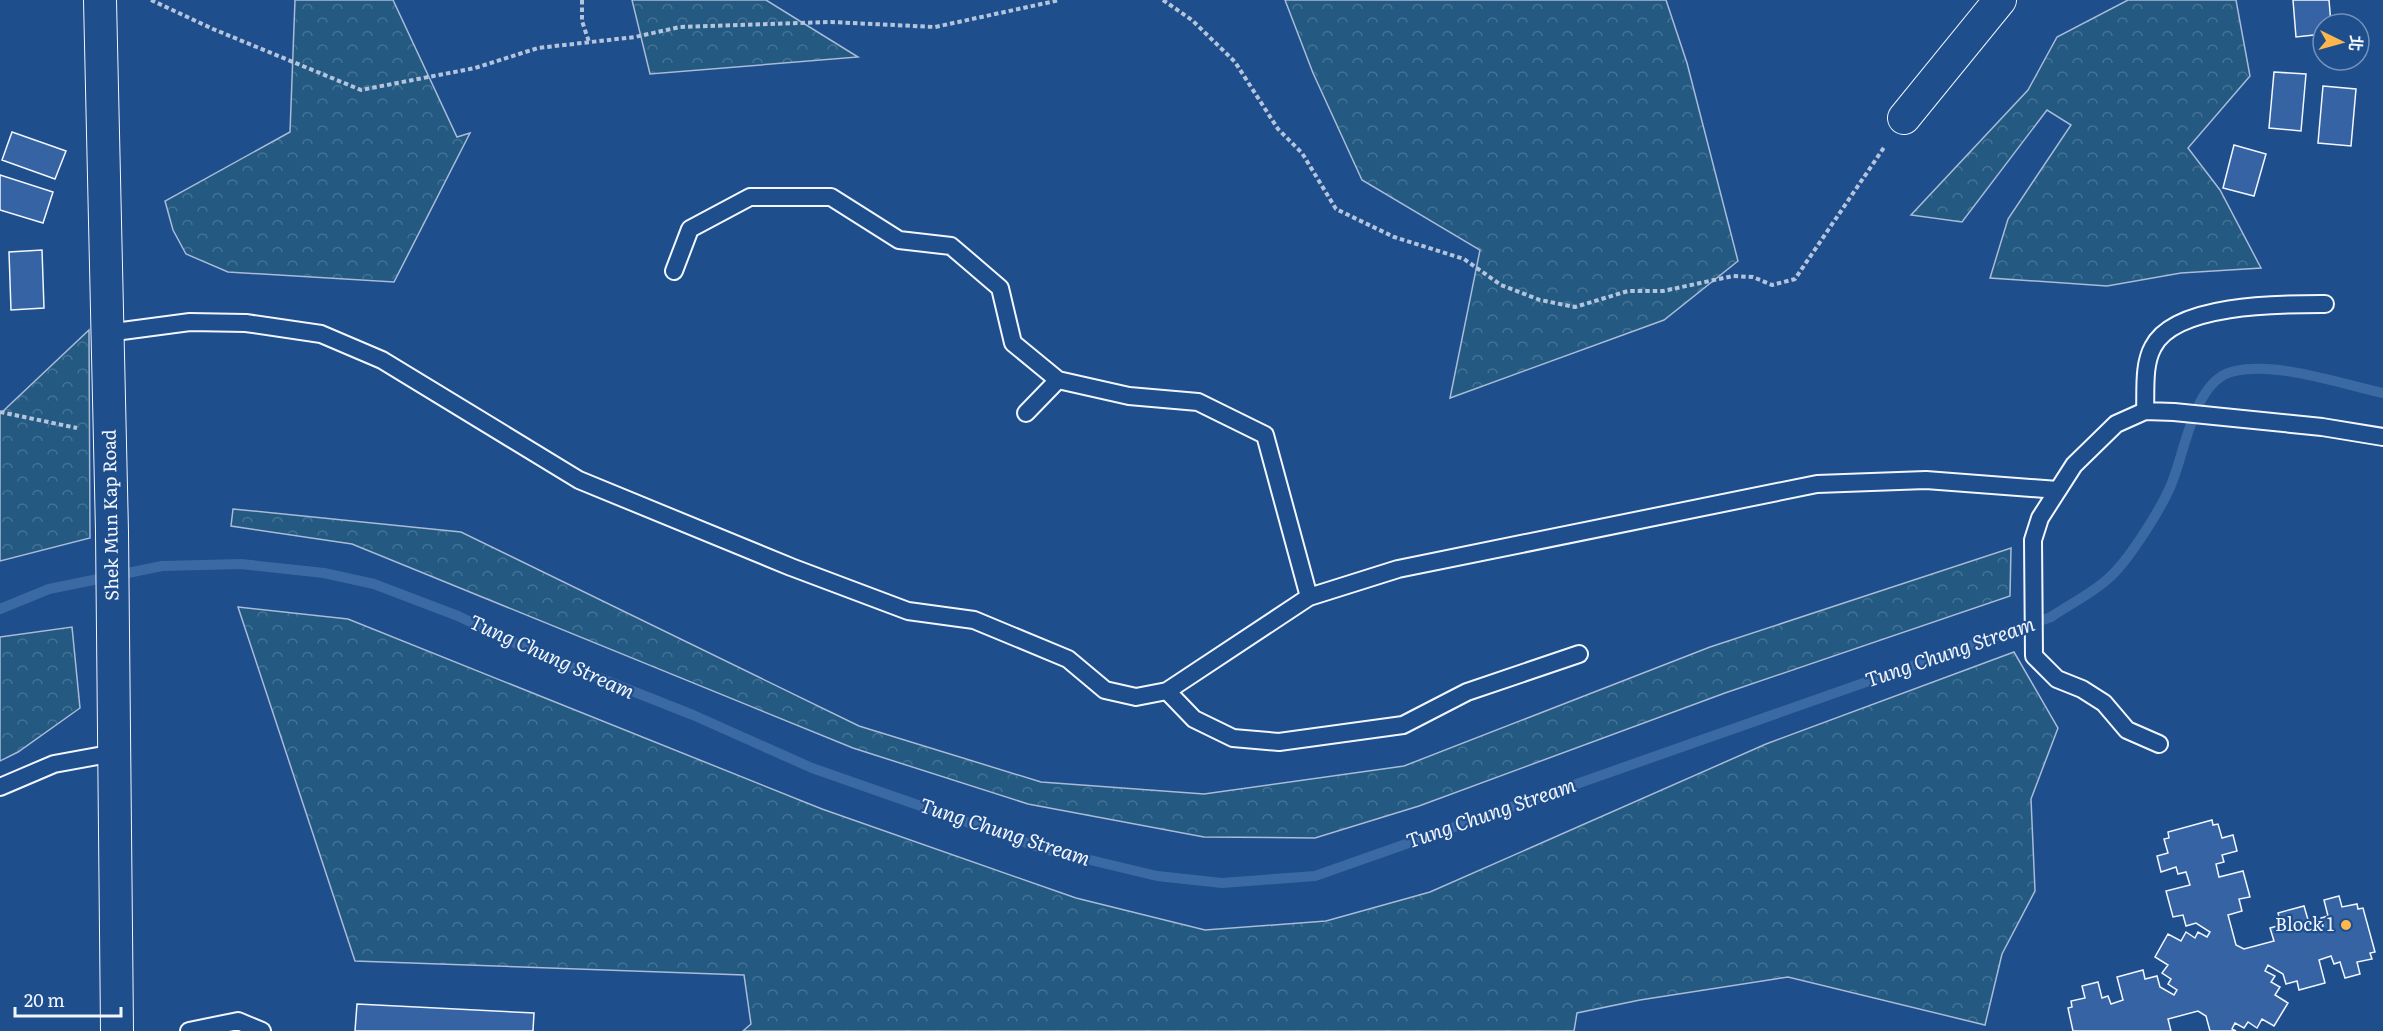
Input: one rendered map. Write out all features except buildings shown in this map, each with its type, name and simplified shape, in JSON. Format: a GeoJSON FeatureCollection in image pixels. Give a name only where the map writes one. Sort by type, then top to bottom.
{"type":"FeatureCollection","features":[{"type":"Feature","properties":{"kind":"street","name":"Shek Mun Kap Road"},"geometry":{"type":"LineString","coordinates":[[100,0],[112,532],[117,1031]]}},
{"type":"Feature","properties":{"kind":"street"},"geometry":{"type":"LineString","coordinates":[[1904,118],[2000,0]]}},
{"type":"Feature","properties":{"kind":"lane"},"geometry":{"type":"LineString","coordinates":[[674,272],[690,229],[750,197],[831,197],[899,240],[951,246],[1000,288],[1013,343],[1058,380],[1129,396],[1198,402],[1265,435],[1309,597]]}},
{"type":"Feature","properties":{"kind":"lane"},"geometry":{"type":"LineString","coordinates":[[2145,411],[2146,377],[2153,347],[2170,329],[2197,317],[2268,304],[2325,304]]}},
{"type":"Feature","properties":{"kind":"lane"},"geometry":{"type":"LineString","coordinates":[[107,333],[190,322],[246,323],[321,334],[408,375],[579,480],[791,567],[908,611],[974,620],[1068,659],[1105,690],[1136,697],[1167,691],[1309,597],[1398,569],[1817,484],[1926,480],[2058,490]]}},
{"type":"Feature","properties":{"kind":"lane"},"geometry":{"type":"LineString","coordinates":[[1026,413],[1058,380]]}},
{"type":"Feature","properties":{"kind":"lane"},"geometry":{"type":"LineString","coordinates":[[2159,744],[2127,730],[2104,703],[2082,689],[2057,679],[2034,656],[2033,540],[2040,518],[2074,465],[2093,443],[2116,424],[2145,411],[2322,427],[2383,436]]}},
{"type":"Feature","properties":{"kind":"lane"},"geometry":{"type":"LineString","coordinates":[[1167,691],[1194,719],[1233,738],[1279,742],[1403,725],[1467,692],[1579,654]]}},
{"type":"Feature","properties":{"kind":"lane"},"geometry":{"type":"LineString","coordinates":[[0,787],[54,764],[114,753]]}},
{"type":"Feature","properties":{"kind":"lane"},"geometry":{"type":"LineString","coordinates":[[189,1031],[238,1021],[262,1031]]}},
{"type":"Feature","properties":{"kind":"path"},"geometry":{"type":"LineString","coordinates":[[151,0],[213,30],[361,90],[475,68],[538,48],[635,37],[680,27],[831,22],[935,27],[1060,0]]}},
{"type":"Feature","properties":{"kind":"path"},"geometry":{"type":"LineString","coordinates":[[582,0],[582,21],[589,42]]}},
{"type":"Feature","properties":{"kind":"path"},"geometry":{"type":"LineString","coordinates":[[1163,0],[1192,20],[1222,47],[1246,76],[1278,129],[1302,153],[1336,209],[1394,237],[1464,259],[1501,285],[1557,304],[1575,307],[1628,291],[1663,291],[1733,276],[1753,278],[1772,285],[1795,279],[1904,118]]}},
{"type":"Feature","properties":{"kind":"path"},"geometry":{"type":"LineString","coordinates":[[0,412],[110,435]]}},
{"type":"Feature","properties":{"kind":"green space"},"geometry":{"type":"Polygon","coordinates":[[[295,0],[393,0],[457,137],[470,133],[394,282],[228,272],[186,254],[173,230],[165,201],[290,132],[295,0]]]}},
{"type":"Feature","properties":{"kind":"green space"},"geometry":{"type":"Polygon","coordinates":[[[632,0],[766,0],[858,57],[650,74],[632,0]]]}},
{"type":"Feature","properties":{"kind":"green space"},"geometry":{"type":"Polygon","coordinates":[[[1285,0],[1666,0],[1687,63],[1738,261],[1664,320],[1450,398],[1480,250],[1362,180],[1313,73],[1285,0]]]}},
{"type":"Feature","properties":{"kind":"green space"},"geometry":{"type":"Polygon","coordinates":[[[2128,0],[2236,0],[2250,76],[2188,148],[2220,190],[2261,268],[2181,273],[2107,286],[1990,278],[2008,219],[2071,125],[2047,110],[1962,222],[1911,215],[2028,90],[2057,37],[2128,0]]]}},
{"type":"Feature","properties":{"kind":"green space"},"geometry":{"type":"Polygon","coordinates":[[[89,330],[90,538],[0,561],[0,414],[89,330]]]}},
{"type":"Feature","properties":{"kind":"green space"},"geometry":{"type":"Polygon","coordinates":[[[233,509],[461,532],[859,726],[1041,782],[1204,794],[1404,766],[1710,647],[2011,548],[2010,596],[1725,693],[1419,806],[1315,838],[1204,837],[1028,804],[853,748],[352,544],[231,526],[233,509]]]}},
{"type":"Feature","properties":{"kind":"green space"},"geometry":{"type":"Polygon","coordinates":[[[238,607],[348,619],[822,809],[1076,898],[1205,930],[1326,921],[1430,892],[1766,744],[2014,652],[2058,728],[2031,799],[2035,891],[2002,954],[1985,1025],[1788,977],[1640,1000],[1577,1013],[1574,1031],[743,1031],[751,1024],[744,975],[355,961],[238,607]]]}},
{"type":"Feature","properties":{"kind":"green space"},"geometry":{"type":"Polygon","coordinates":[[[72,627],[80,708],[18,752],[0,761],[0,637],[72,627]]]}},
{"type":"Feature","properties":{"kind":"waterway","name":"Tung Chung Stream"},"geometry":{"type":"LineString","coordinates":[[0,609],[49,589],[162,566],[241,564],[324,573],[374,584],[458,616],[536,653],[693,715],[812,768],[1044,849],[1157,876],[1222,883],[1315,876],[2051,617],[2105,582],[2127,558],[2160,507],[2171,485],[2199,404],[2218,379],[2231,372],[2248,369],[2286,371],[2383,393]]}},
{"type":"Feature","properties":{"kind":"place","name":"Block 1"},"geometry":{"type":"Point","coordinates":[2346,925]}}]}
